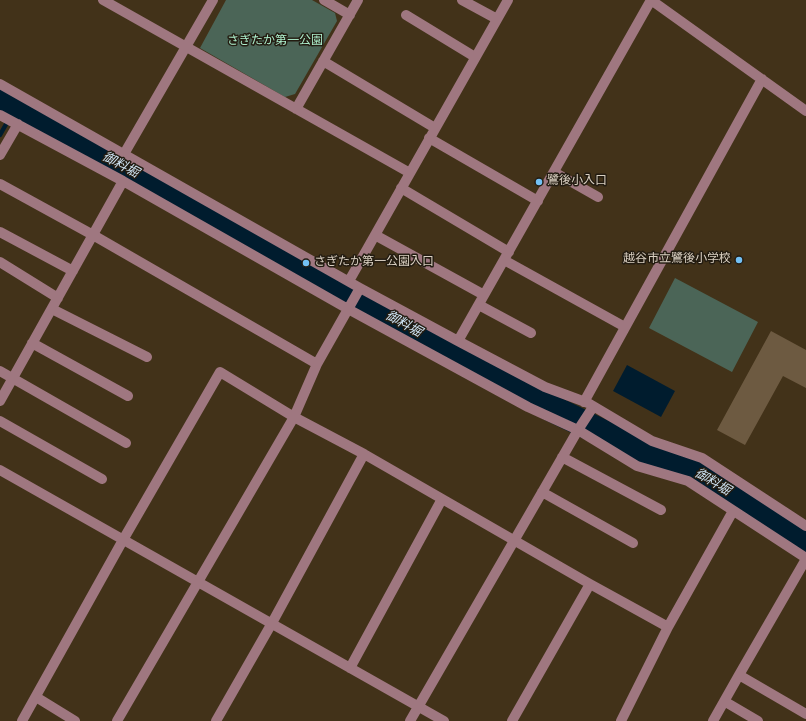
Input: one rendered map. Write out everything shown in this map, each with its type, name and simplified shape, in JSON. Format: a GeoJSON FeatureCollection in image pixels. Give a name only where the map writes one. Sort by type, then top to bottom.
{"type":"FeatureCollection","features":[{"type":"Feature","properties":{"kind":"street"},"geometry":{"type":"LineString","coordinates":[[103,0],[410,173]]}},
{"type":"Feature","properties":{"kind":"street"},"geometry":{"type":"LineString","coordinates":[[124,154],[213,0]]}},
{"type":"Feature","properties":{"kind":"street"},"geometry":{"type":"LineString","coordinates":[[324,0],[350,15]]}},
{"type":"Feature","properties":{"kind":"street"},"geometry":{"type":"LineString","coordinates":[[296,109],[358,0]]}},
{"type":"Feature","properties":{"kind":"street"},"geometry":{"type":"LineString","coordinates":[[462,0],[497,19]]}},
{"type":"Feature","properties":{"kind":"street"},"geometry":{"type":"LineString","coordinates":[[349,281],[508,0]]}},
{"type":"Feature","properties":{"kind":"street"},"geometry":{"type":"LineString","coordinates":[[458,341],[651,0],[806,111]]}},
{"type":"Feature","properties":{"kind":"street"},"geometry":{"type":"LineString","coordinates":[[406,15],[475,57]]}},
{"type":"Feature","properties":{"kind":"street"},"geometry":{"type":"LineString","coordinates":[[323,61],[435,128]]}},
{"type":"Feature","properties":{"kind":"street"},"geometry":{"type":"LineString","coordinates":[[584,402],[762,79]]}},
{"type":"Feature","properties":{"kind":"street"},"geometry":{"type":"LineString","coordinates":[[0,84],[349,281],[359,290],[545,387],[594,407],[652,441],[702,458],[806,526]]}},
{"type":"Feature","properties":{"kind":"street"},"geometry":{"type":"LineString","coordinates":[[1,116],[123,181],[528,407],[578,428],[637,466],[688,480],[806,558],[713,721]]}},
{"type":"Feature","properties":{"kind":"street"},"geometry":{"type":"LineString","coordinates":[[0,155],[15,123]]}},
{"type":"Feature","properties":{"kind":"street"},"geometry":{"type":"LineString","coordinates":[[429,138],[538,201]]}},
{"type":"Feature","properties":{"kind":"street"},"geometry":{"type":"LineString","coordinates":[[554,172],[598,197]]}},
{"type":"Feature","properties":{"kind":"street"},"geometry":{"type":"LineString","coordinates":[[0,401],[123,181]]}},
{"type":"Feature","properties":{"kind":"street"},"geometry":{"type":"LineString","coordinates":[[0,184],[93,235],[317,364]]}},
{"type":"Feature","properties":{"kind":"street"},"geometry":{"type":"LineString","coordinates":[[401,188],[507,256],[625,327]]}},
{"type":"Feature","properties":{"kind":"street"},"geometry":{"type":"LineString","coordinates":[[0,232],[73,271]]}},
{"type":"Feature","properties":{"kind":"street"},"geometry":{"type":"LineString","coordinates":[[375,235],[484,295]]}},
{"type":"Feature","properties":{"kind":"street"},"geometry":{"type":"LineString","coordinates":[[0,262],[58,298]]}},
{"type":"Feature","properties":{"kind":"street"},"geometry":{"type":"LineString","coordinates":[[117,721],[294,417],[317,364],[359,290]]}},
{"type":"Feature","properties":{"kind":"street"},"geometry":{"type":"LineString","coordinates":[[479,305],[531,333]]}},
{"type":"Feature","properties":{"kind":"street"},"geometry":{"type":"LineString","coordinates":[[52,309],[147,357]]}},
{"type":"Feature","properties":{"kind":"street"},"geometry":{"type":"LineString","coordinates":[[32,343],[128,396]]}},
{"type":"Feature","properties":{"kind":"street"},"geometry":{"type":"LineString","coordinates":[[0,371],[126,443]]}},
{"type":"Feature","properties":{"kind":"street"},"geometry":{"type":"LineString","coordinates":[[22,721],[123,540],[220,372],[294,417],[364,454],[590,584],[668,627]]}},
{"type":"Feature","properties":{"kind":"street"},"geometry":{"type":"LineString","coordinates":[[410,721],[578,428],[586,415],[594,407]]}},
{"type":"Feature","properties":{"kind":"street"},"geometry":{"type":"LineString","coordinates":[[0,421],[102,479]]}},
{"type":"Feature","properties":{"kind":"street"},"geometry":{"type":"LineString","coordinates":[[216,721],[272,623],[364,454]]}},
{"type":"Feature","properties":{"kind":"street"},"geometry":{"type":"LineString","coordinates":[[562,457],[661,510]]}},
{"type":"Feature","properties":{"kind":"street"},"geometry":{"type":"LineString","coordinates":[[0,470],[444,721]]}},
{"type":"Feature","properties":{"kind":"street"},"geometry":{"type":"LineString","coordinates":[[542,492],[633,543]]}},
{"type":"Feature","properties":{"kind":"street"},"geometry":{"type":"LineString","coordinates":[[350,668],[442,499]]}},
{"type":"Feature","properties":{"kind":"street"},"geometry":{"type":"LineString","coordinates":[[621,721],[668,627],[733,511]]}},
{"type":"Feature","properties":{"kind":"street"},"geometry":{"type":"LineString","coordinates":[[512,721],[590,584]]}},
{"type":"Feature","properties":{"kind":"street"},"geometry":{"type":"LineString","coordinates":[[739,675],[806,714]]}},
{"type":"Feature","properties":{"kind":"street"},"geometry":{"type":"LineString","coordinates":[[36,697],[75,721]]}},
{"type":"Feature","properties":{"kind":"street"},"geometry":{"type":"LineString","coordinates":[[729,704],[758,721]]}},
{"type":"Feature","properties":{"kind":"green space","name":"さぎたか第一公園"},"geometry":{"type":"Polygon","coordinates":[[[226,0],[312,0],[335,13],[337,21],[295,94],[285,97],[200,48],[226,0]]]}},
{"type":"Feature","properties":{"kind":"green space"},"geometry":{"type":"Polygon","coordinates":[[[675,278],[758,322],[732,372],[649,328],[675,278]]]}},
{"type":"Feature","properties":{"kind":"water"},"geometry":{"type":"Polygon","coordinates":[[[627,365],[675,391],[661,417],[613,391],[627,365]]]}},
{"type":"Feature","properties":{"kind":"building"},"geometry":{"type":"Polygon","coordinates":[[[771,331],[806,350],[806,388],[783,376],[745,445],[717,430],[771,331]]]}},
{"type":"Feature","properties":{"kind":"waterway","name":"御料堀"},"geometry":{"type":"LineString","coordinates":[[0,102],[140,176],[551,408],[615,439],[652,460],[697,472],[806,543]]}},
{"type":"Feature","properties":{"kind":"waterway"},"geometry":{"type":"LineString","coordinates":[[0,135],[14,110]]}},
{"type":"Feature","properties":{"kind":"place","name":"鷺後小入口"},"geometry":{"type":"Point","coordinates":[539,182]}},
{"type":"Feature","properties":{"kind":"place","name":"越谷市立鷺後小学校"},"geometry":{"type":"Point","coordinates":[739,260]}},
{"type":"Feature","properties":{"kind":"place","name":"さぎたか第一公園入口"},"geometry":{"type":"Point","coordinates":[306,263]}}]}
